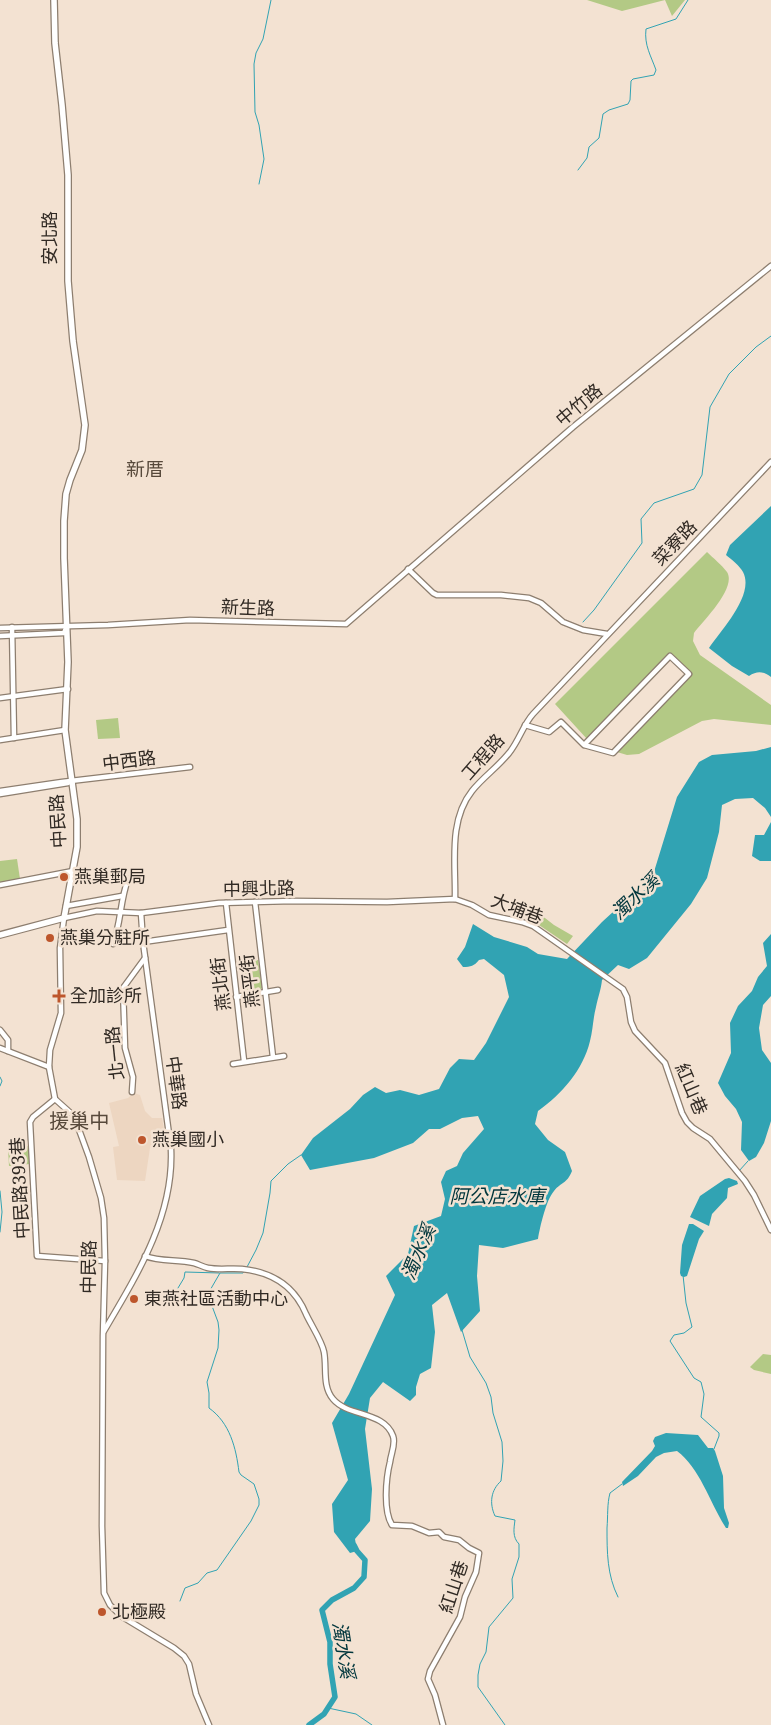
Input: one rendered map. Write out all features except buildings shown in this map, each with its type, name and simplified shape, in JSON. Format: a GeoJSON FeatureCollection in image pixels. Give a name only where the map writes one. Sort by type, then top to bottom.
{"type":"FeatureCollection","features":[{"type":"Feature","properties":{"kind":"main road","name":"安北路"},"geometry":{"type":"LineString","coordinates":[[52,0],[68,175],[68,281],[85,425],[83,444],[75,469]]}},
{"type":"Feature","properties":{"kind":"main road","name":"安北路"},"geometry":{"type":"LineString","coordinates":[[52,0],[52,43],[63,155],[66,301],[81,424],[78,450],[70,474]]}},
{"type":"Feature","properties":{"kind":"main road","name":"中民路"},"geometry":{"type":"LineString","coordinates":[[64,918],[77,847],[77,819],[64,730],[66,689],[64,521],[66,494],[75,469]]}},
{"type":"Feature","properties":{"kind":"main road","name":"中民路"},"geometry":{"type":"LineString","coordinates":[[66,689],[60,521],[65,485],[70,474]]}},
{"type":"Feature","properties":{"kind":"main road"},"geometry":{"type":"LineString","coordinates":[[0,934],[64,918]]}},
{"type":"Feature","properties":{"kind":"street","name":"中竹路"},"geometry":{"type":"LineString","coordinates":[[408,569],[573,427],[771,266]]}},
{"type":"Feature","properties":{"kind":"street","name":"菜寮路"},"geometry":{"type":"LineString","coordinates":[[607,634],[771,462]]}},
{"type":"Feature","properties":{"kind":"street"},"geometry":{"type":"LineString","coordinates":[[408,569],[433,593],[438,595],[501,595],[529,598],[541,603],[564,622],[572,626],[607,634]]}},
{"type":"Feature","properties":{"kind":"street","name":"新生路"},"geometry":{"type":"LineString","coordinates":[[0,628],[190,620],[346,624],[408,569]]}},
{"type":"Feature","properties":{"kind":"street"},"geometry":{"type":"LineString","coordinates":[[12,628],[14,738]]}},
{"type":"Feature","properties":{"kind":"street"},"geometry":{"type":"LineString","coordinates":[[0,636],[64,633]]}},
{"type":"Feature","properties":{"kind":"street","name":"工程路"},"geometry":{"type":"LineString","coordinates":[[455,899],[455,835],[457,823],[471,792],[513,748],[533,714],[607,634]]}},
{"type":"Feature","properties":{"kind":"street"},"geometry":{"type":"LineString","coordinates":[[525,725],[549,732],[561,722],[584,745],[613,754],[689,674],[670,656],[584,745]]}},
{"type":"Feature","properties":{"kind":"street"},"geometry":{"type":"LineString","coordinates":[[0,698],[66,689]]}},
{"type":"Feature","properties":{"kind":"street"},"geometry":{"type":"LineString","coordinates":[[0,740],[64,730]]}},
{"type":"Feature","properties":{"kind":"street","name":"中西路"},"geometry":{"type":"LineString","coordinates":[[0,792],[62,782],[190,767]]}},
{"type":"Feature","properties":{"kind":"street"},"geometry":{"type":"LineString","coordinates":[[0,885],[73,870]]}},
{"type":"Feature","properties":{"kind":"street"},"geometry":{"type":"LineString","coordinates":[[113,944],[118,930],[122,896],[128,879],[138,876]]}},
{"type":"Feature","properties":{"kind":"street"},"geometry":{"type":"LineString","coordinates":[[66,906],[122,896]]}},
{"type":"Feature","properties":{"kind":"street","name":"中興北路"},"geometry":{"type":"LineString","coordinates":[[64,918],[97,911],[142,913],[226,903],[387,902],[455,899]]}},
{"type":"Feature","properties":{"kind":"street","name":"大埔巷"},"geometry":{"type":"LineString","coordinates":[[455,899],[472,905],[489,915],[534,926],[610,979]]}},
{"type":"Feature","properties":{"kind":"street","name":"燕平街"},"geometry":{"type":"LineString","coordinates":[[255,902],[273,1057]]}},
{"type":"Feature","properties":{"kind":"street","name":"燕北街"},"geometry":{"type":"LineString","coordinates":[[226,903],[244,1061]]}},
{"type":"Feature","properties":{"kind":"street","name":"中華路"},"geometry":{"type":"LineString","coordinates":[[103,1332],[145,1256],[164,1213],[172,1167],[143,942],[142,913]]}},
{"type":"Feature","properties":{"kind":"street","name":"中民路"},"geometry":{"type":"LineString","coordinates":[[64,918],[60,948],[62,1013],[50,1050],[49,1067],[55,1099],[74,1116],[91,1162],[101,1198],[104,1218],[102,1526],[106,1599],[121,1616],[184,1656],[189,1664],[196,1694],[209,1725]]}},
{"type":"Feature","properties":{"kind":"street"},"geometry":{"type":"LineString","coordinates":[[143,942],[228,930]]}},
{"type":"Feature","properties":{"kind":"street","name":"北一路"},"geometry":{"type":"LineString","coordinates":[[132,1092],[132,1077],[125,1048],[123,988],[145,958]]}},
{"type":"Feature","properties":{"kind":"street","name":"紅山巷"},"geometry":{"type":"LineString","coordinates":[[610,979],[623,989],[628,997],[631,1022],[635,1031],[665,1063],[682,1114],[687,1122],[710,1139],[738,1173],[754,1195],[771,1230]]}},
{"type":"Feature","properties":{"kind":"street"},"geometry":{"type":"LineString","coordinates":[[236,996],[278,990]]}},
{"type":"Feature","properties":{"kind":"street"},"geometry":{"type":"LineString","coordinates":[[0,1030],[8,1040],[8,1051]]}},
{"type":"Feature","properties":{"kind":"street"},"geometry":{"type":"LineString","coordinates":[[0,1048],[49,1067]]}},
{"type":"Feature","properties":{"kind":"street"},"geometry":{"type":"LineString","coordinates":[[233,1064],[284,1056]]}},
{"type":"Feature","properties":{"kind":"street","name":"中民路393巷"},"geometry":{"type":"LineString","coordinates":[[55,1099],[33,1117],[30,1122],[37,1256],[105,1261]]}},
{"type":"Feature","properties":{"kind":"street","name":"紅山巷"},"geometry":{"type":"LineString","coordinates":[[145,1256],[157,1260],[194,1263],[208,1268],[242,1269],[281,1281],[298,1300],[324,1351],[327,1389],[331,1397],[338,1404],[383,1423],[393,1438],[394,1444],[388,1472],[386,1503],[389,1521],[392,1524],[412,1526],[426,1533],[439,1532],[444,1537],[459,1540],[468,1548],[478,1553],[476,1572],[465,1597],[460,1618],[428,1679],[435,1695],[443,1725]]}},
{"type":"Feature","properties":{"kind":"shaded area","name":"燕巢國小"},"geometry":{"type":"Polygon","coordinates":[[[134,1093],[140,1095],[145,1111],[152,1118],[162,1118],[167,1147],[150,1148],[145,1181],[117,1180],[113,1147],[119,1146],[109,1103],[128,1098],[134,1093]]]}},
{"type":"Feature","properties":{"kind":"green space"},"geometry":{"type":"Polygon","coordinates":[[[587,0],[665,0],[622,11],[587,0]]]}},
{"type":"Feature","properties":{"kind":"green space"},"geometry":{"type":"Polygon","coordinates":[[[665,0],[685,0],[672,16],[665,0]]]}},
{"type":"Feature","properties":{"kind":"green space"},"geometry":{"type":"Polygon","coordinates":[[[707,552],[725,569],[729,579],[718,604],[694,633],[693,641],[700,655],[771,705],[771,725],[714,719],[702,721],[639,754],[627,755],[617,752],[692,675],[669,653],[587,739],[555,704],[707,552]]]}},
{"type":"Feature","properties":{"kind":"green space"},"geometry":{"type":"Polygon","coordinates":[[[118,718],[120,738],[98,739],[96,720],[118,718]]]}},
{"type":"Feature","properties":{"kind":"green space"},"geometry":{"type":"Polygon","coordinates":[[[17,859],[20,879],[0,883],[0,861],[17,859]]]}},
{"type":"Feature","properties":{"kind":"green space"},"geometry":{"type":"Polygon","coordinates":[[[533,911],[536,911],[554,925],[573,936],[567,944],[526,918],[533,911]]]}},
{"type":"Feature","properties":{"kind":"green space"},"geometry":{"type":"Polygon","coordinates":[[[258,960],[262,988],[246,992],[243,962],[258,960]]]}},
{"type":"Feature","properties":{"kind":"green space"},"geometry":{"type":"Polygon","coordinates":[[[29,1146],[30,1164],[9,1166],[8,1148],[29,1146]]]}},
{"type":"Feature","properties":{"kind":"green space"},"geometry":{"type":"Polygon","coordinates":[[[763,1354],[771,1355],[771,1374],[754,1370],[750,1367],[763,1354]]]}},
{"type":"Feature","properties":{"kind":"water"},"geometry":{"type":"Polygon","coordinates":[[[771,506],[771,677],[760,672],[749,676],[732,666],[709,648],[735,612],[744,591],[745,581],[743,572],[726,555],[730,545],[771,506]]]}},
{"type":"Feature","properties":{"kind":"water","name":"阿公店水庫"},"geometry":{"type":"Polygon","coordinates":[[[771,747],[771,817],[765,808],[753,798],[735,799],[722,805],[719,832],[707,878],[691,904],[647,958],[629,969],[618,965],[602,980],[587,1052],[577,1071],[563,1089],[538,1111],[535,1124],[548,1140],[565,1152],[572,1171],[568,1179],[557,1188],[548,1201],[538,1239],[503,1248],[479,1245],[477,1276],[480,1311],[461,1332],[447,1293],[432,1305],[435,1332],[431,1368],[420,1374],[416,1395],[410,1401],[383,1382],[370,1398],[365,1429],[372,1489],[370,1521],[355,1539],[357,1551],[350,1553],[334,1532],[332,1504],[348,1480],[332,1423],[349,1394],[395,1295],[386,1276],[408,1254],[414,1226],[441,1216],[445,1199],[441,1182],[446,1171],[457,1166],[463,1153],[484,1129],[478,1116],[462,1118],[440,1129],[429,1129],[413,1143],[374,1158],[310,1170],[301,1155],[313,1138],[375,1087],[386,1093],[400,1090],[419,1095],[439,1089],[450,1068],[459,1059],[474,1060],[486,1043],[509,997],[504,975],[484,959],[479,960],[472,966],[463,967],[457,959],[465,947],[473,924],[494,937],[527,947],[538,954],[567,959],[626,900],[649,888],[677,797],[699,762],[712,755],[756,751],[771,747]]]}},
{"type":"Feature","properties":{"kind":"water"},"geometry":{"type":"Polygon","coordinates":[[[771,822],[771,861],[760,861],[752,856],[755,835],[764,835],[771,822]]]}},
{"type":"Feature","properties":{"kind":"water"},"geometry":{"type":"Polygon","coordinates":[[[771,934],[771,996],[763,1005],[759,1028],[762,1050],[771,1063],[771,1121],[764,1143],[756,1157],[749,1161],[741,1150],[742,1122],[736,1109],[725,1096],[718,1083],[731,1053],[730,1023],[738,1006],[752,991],[758,977],[767,966],[763,943],[771,934]]]}},
{"type":"Feature","properties":{"kind":"water"},"geometry":{"type":"Polygon","coordinates":[[[729,1178],[737,1181],[738,1184],[728,1188],[727,1198],[712,1214],[709,1226],[690,1217],[700,1196],[729,1178]]]}},
{"type":"Feature","properties":{"kind":"water"},"geometry":{"type":"Polygon","coordinates":[[[689,1224],[693,1224],[704,1231],[699,1239],[687,1276],[684,1277],[680,1273],[682,1245],[689,1224]]]}},
{"type":"Feature","properties":{"kind":"water"},"geometry":{"type":"Polygon","coordinates":[[[666,1433],[698,1435],[708,1448],[713,1448],[715,1451],[723,1476],[724,1508],[729,1523],[728,1528],[726,1528],[720,1518],[698,1476],[685,1458],[677,1451],[664,1453],[656,1457],[638,1476],[623,1486],[622,1482],[652,1451],[655,1446],[653,1441],[655,1437],[666,1433]]]}},
{"type":"Feature","properties":{"kind":"waterway"},"geometry":{"type":"LineString","coordinates":[[259,184],[264,159],[255,112],[254,64],[256,53],[263,39],[271,0]]}},
{"type":"Feature","properties":{"kind":"waterway"},"geometry":{"type":"LineString","coordinates":[[578,170],[587,158],[589,147],[599,138],[603,114],[628,104],[631,81],[633,79],[654,75],[656,70],[647,45],[646,29],[676,19],[688,0]]}},
{"type":"Feature","properties":{"kind":"waterway"},"geometry":{"type":"LineString","coordinates":[[583,622],[594,610],[642,543],[641,519],[654,503],[694,489],[702,475],[710,407],[729,374],[756,347],[771,336]]}},
{"type":"Feature","properties":{"kind":"waterway"},"geometry":{"type":"LineString","coordinates":[[0,1077],[2,1081],[0,1086]]}},
{"type":"Feature","properties":{"kind":"waterway"},"geometry":{"type":"LineString","coordinates":[[247,1267],[263,1233],[271,1181],[288,1164],[301,1155]]}},
{"type":"Feature","properties":{"kind":"waterway"},"geometry":{"type":"LineString","coordinates":[[739,1171],[748,1161]]}},
{"type":"Feature","properties":{"kind":"waterway"},"geometry":{"type":"LineString","coordinates":[[0,1191],[2,1212],[0,1232]]}},
{"type":"Feature","properties":{"kind":"waterway"},"geometry":{"type":"LineString","coordinates":[[180,1601],[185,1588],[198,1583],[207,1573],[217,1570],[251,1521],[259,1505],[254,1484],[239,1472],[234,1445],[227,1429],[209,1408],[207,1382],[218,1348],[219,1330],[209,1298],[209,1292],[220,1273],[243,1273],[244,1271]]}},
{"type":"Feature","properties":{"kind":"waterway"},"geometry":{"type":"LineString","coordinates":[[178,1288],[185,1272],[219,1273]]}},
{"type":"Feature","properties":{"kind":"waterway"},"geometry":{"type":"LineString","coordinates":[[683,1275],[686,1303],[692,1327],[684,1333],[674,1335],[670,1341],[694,1378],[701,1382],[704,1394],[701,1417],[719,1433],[714,1449]]}},
{"type":"Feature","properties":{"kind":"waterway"},"geometry":{"type":"LineString","coordinates":[[462,1330],[470,1357],[486,1383],[502,1442],[501,1481],[493,1493],[493,1511],[495,1516],[515,1520],[514,1535],[519,1544],[519,1557],[512,1579],[513,1598],[489,1627],[486,1652],[480,1664],[478,1675],[478,1687],[505,1725]]}},
{"type":"Feature","properties":{"kind":"waterway"},"geometry":{"type":"LineString","coordinates":[[618,1597],[610,1572],[607,1528],[610,1493],[622,1484]]}},
{"type":"Feature","properties":{"kind":"waterway","name":"濁水溪"},"geometry":{"type":"LineString","coordinates":[[309,1725],[324,1714],[335,1697],[330,1664],[330,1642],[322,1610],[332,1600],[354,1588],[364,1577],[365,1560],[354,1545]]}},
{"type":"Feature","properties":{"kind":"waterway"},"geometry":{"type":"LineString","coordinates":[[328,1708],[356,1714],[372,1725]]}},
{"type":"Feature","properties":{"kind":"place","name":"燕巢郵局"},"geometry":{"type":"Point","coordinates":[64,877]}},
{"type":"Feature","properties":{"kind":"place","name":"燕巢分駐所"},"geometry":{"type":"Point","coordinates":[50,938]}},
{"type":"Feature","properties":{"kind":"place","name":"全加診所"},"geometry":{"type":"Point","coordinates":[59,996]}},
{"type":"Feature","properties":{"kind":"place","name":"燕巢國小"},"geometry":{"type":"Point","coordinates":[142,1140]}},
{"type":"Feature","properties":{"kind":"place","name":"東燕社區活動中心"},"geometry":{"type":"Point","coordinates":[134,1299]}},
{"type":"Feature","properties":{"kind":"place","name":"北極殿"},"geometry":{"type":"Point","coordinates":[102,1612]}},
{"type":"Feature","properties":{"kind":"district","name":"新厝"},"geometry":{"type":"Point","coordinates":[145,469]}},
{"type":"Feature","properties":{"kind":"district","name":"援巢中"},"geometry":{"type":"Point","coordinates":[79,1121]}}]}
